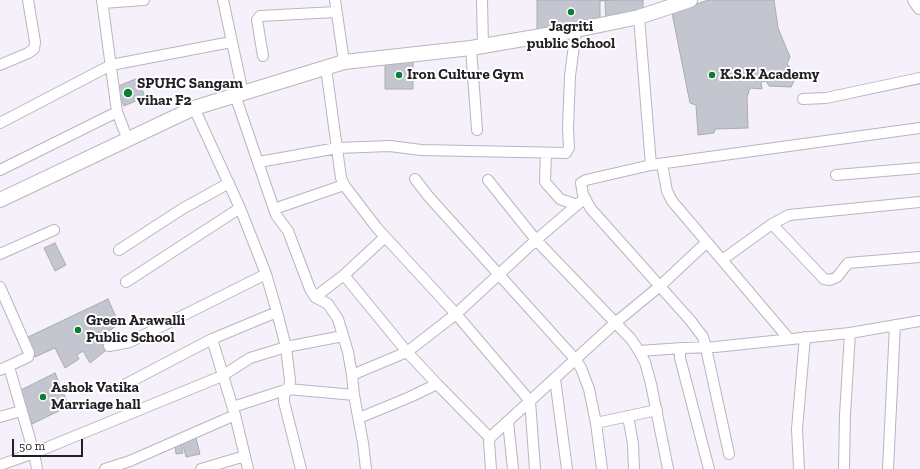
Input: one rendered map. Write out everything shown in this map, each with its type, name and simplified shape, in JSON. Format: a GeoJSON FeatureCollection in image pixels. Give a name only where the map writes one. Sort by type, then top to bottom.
{"type":"FeatureCollection","features":[{"type":"Feature","properties":{"kind":"street"},"geometry":{"type":"LineString","coordinates":[[0,65],[34,49],[35,42],[28,0]]}},
{"type":"Feature","properties":{"kind":"street"},"geometry":{"type":"LineString","coordinates":[[128,140],[117,112],[102,2],[144,0]]}},
{"type":"Feature","properties":{"kind":"street"},"geometry":{"type":"LineString","coordinates":[[223,0],[239,94],[276,215],[288,231],[310,289],[315,298],[326,302],[336,316],[348,352],[366,469]]}},
{"type":"Feature","properties":{"kind":"street"},"geometry":{"type":"LineString","coordinates":[[335,0],[344,62]]}},
{"type":"Feature","properties":{"kind":"street"},"geometry":{"type":"LineString","coordinates":[[477,130],[477,47],[482,0]]}},
{"type":"Feature","properties":{"kind":"street"},"geometry":{"type":"LineString","coordinates":[[0,200],[194,108],[344,62],[477,47],[576,30],[639,17],[690,0]]}},
{"type":"Feature","properties":{"kind":"street"},"geometry":{"type":"LineString","coordinates":[[915,0],[920,7]]}},
{"type":"Feature","properties":{"kind":"street"},"geometry":{"type":"LineString","coordinates":[[263,56],[257,20],[260,16],[336,12]]}},
{"type":"Feature","properties":{"kind":"street"},"geometry":{"type":"LineString","coordinates":[[639,17],[651,165]]}},
{"type":"Feature","properties":{"kind":"street"},"geometry":{"type":"LineString","coordinates":[[259,162],[337,148],[390,146],[421,150],[566,153],[569,148],[568,128],[570,76],[576,30]]}},
{"type":"Feature","properties":{"kind":"street"},"geometry":{"type":"LineString","coordinates":[[0,123],[111,65],[231,42]]}},
{"type":"Feature","properties":{"kind":"street"},"geometry":{"type":"LineString","coordinates":[[326,68],[341,178],[344,185],[376,228],[456,314],[530,402],[535,469]]}},
{"type":"Feature","properties":{"kind":"street"},"geometry":{"type":"LineString","coordinates":[[803,99],[826,98],[920,78]]}},
{"type":"Feature","properties":{"kind":"street"},"geometry":{"type":"LineString","coordinates":[[194,108],[240,208],[266,274],[286,347],[290,381],[288,389],[284,395],[284,402],[301,469]]}},
{"type":"Feature","properties":{"kind":"street"},"geometry":{"type":"LineString","coordinates":[[0,170],[117,112]]}},
{"type":"Feature","properties":{"kind":"street"},"geometry":{"type":"LineString","coordinates":[[729,454],[706,348],[700,333],[591,209],[581,188],[581,183],[586,180],[651,165],[920,128]]}},
{"type":"Feature","properties":{"kind":"street"},"geometry":{"type":"LineString","coordinates":[[546,153],[545,182],[560,199],[577,206]]}},
{"type":"Feature","properties":{"kind":"street"},"geometry":{"type":"LineString","coordinates":[[662,164],[669,196],[789,339]]}},
{"type":"Feature","properties":{"kind":"street"},"geometry":{"type":"LineString","coordinates":[[836,175],[920,168]]}},
{"type":"Feature","properties":{"kind":"street"},"geometry":{"type":"LineString","coordinates":[[415,179],[429,197],[576,360],[585,377],[596,423],[602,469]]}},
{"type":"Feature","properties":{"kind":"street"},"geometry":{"type":"LineString","coordinates":[[488,180],[536,240],[631,339],[639,351],[645,362],[649,377],[668,469]]}},
{"type":"Feature","properties":{"kind":"street"},"geometry":{"type":"LineString","coordinates":[[119,250],[182,209],[229,183]]}},
{"type":"Feature","properties":{"kind":"street"},"geometry":{"type":"LineString","coordinates":[[274,209],[344,185]]}},
{"type":"Feature","properties":{"kind":"street"},"geometry":{"type":"LineString","coordinates":[[352,375],[407,352],[456,314],[536,240],[585,198]]}},
{"type":"Feature","properties":{"kind":"street"},"geometry":{"type":"LineString","coordinates":[[722,260],[772,224],[788,215],[920,202]]}},
{"type":"Feature","properties":{"kind":"street"},"geometry":{"type":"LineString","coordinates":[[126,282],[240,208]]}},
{"type":"Feature","properties":{"kind":"street"},"geometry":{"type":"LineString","coordinates":[[772,224],[824,279],[830,280],[837,277],[848,263],[920,257]]}},
{"type":"Feature","properties":{"kind":"street"},"geometry":{"type":"LineString","coordinates":[[0,254],[54,230]]}},
{"type":"Feature","properties":{"kind":"street"},"geometry":{"type":"LineString","coordinates":[[315,298],[344,275],[385,237]]}},
{"type":"Feature","properties":{"kind":"street"},"geometry":{"type":"LineString","coordinates":[[491,469],[489,448],[490,438],[615,323],[660,286],[707,242]]}},
{"type":"Feature","properties":{"kind":"street"},"geometry":{"type":"LineString","coordinates":[[109,346],[130,342],[266,274]]}},
{"type":"Feature","properties":{"kind":"street"},"geometry":{"type":"LineString","coordinates":[[344,275],[407,352],[490,438]]}},
{"type":"Feature","properties":{"kind":"street"},"geometry":{"type":"LineString","coordinates":[[0,287],[29,353],[28,357],[4,369],[21,411],[34,453],[37,469]]}},
{"type":"Feature","properties":{"kind":"street"},"geometry":{"type":"LineString","coordinates":[[126,384],[212,339],[277,312]]}},
{"type":"Feature","properties":{"kind":"street"},"geometry":{"type":"LineString","coordinates":[[639,351],[706,348],[850,333],[920,321]]}},
{"type":"Feature","properties":{"kind":"street"},"geometry":{"type":"LineString","coordinates":[[888,469],[895,325]]}},
{"type":"Feature","properties":{"kind":"street"},"geometry":{"type":"LineString","coordinates":[[844,469],[845,415],[850,333]]}},
{"type":"Feature","properties":{"kind":"street"},"geometry":{"type":"LineString","coordinates":[[0,465],[34,453],[222,376],[250,358],[286,347],[343,336]]}},
{"type":"Feature","properties":{"kind":"street"},"geometry":{"type":"LineString","coordinates":[[799,469],[796,435],[805,337]]}},
{"type":"Feature","properties":{"kind":"street"},"geometry":{"type":"LineString","coordinates":[[212,339],[222,376],[234,411],[248,469]]}},
{"type":"Feature","properties":{"kind":"street"},"geometry":{"type":"LineString","coordinates":[[680,348],[680,358],[709,469]]}},
{"type":"Feature","properties":{"kind":"street"},"geometry":{"type":"LineString","coordinates":[[555,378],[567,469]]}},
{"type":"Feature","properties":{"kind":"street"},"geometry":{"type":"LineString","coordinates":[[359,418],[437,384]]}},
{"type":"Feature","properties":{"kind":"street"},"geometry":{"type":"LineString","coordinates":[[105,469],[137,458],[234,411],[288,389],[354,395]]}},
{"type":"Feature","properties":{"kind":"street"},"geometry":{"type":"LineString","coordinates":[[596,423],[657,410]]}},
{"type":"Feature","properties":{"kind":"street"},"geometry":{"type":"LineString","coordinates":[[0,417],[21,411]]}},
{"type":"Feature","properties":{"kind":"street"},"geometry":{"type":"LineString","coordinates":[[628,416],[633,444],[634,469]]}},
{"type":"Feature","properties":{"kind":"street"},"geometry":{"type":"LineString","coordinates":[[508,422],[513,469]]}},
{"type":"Feature","properties":{"kind":"street"},"geometry":{"type":"LineString","coordinates":[[201,469],[245,456]]}},
{"type":"Feature","properties":{"kind":"building","name":"Jagriti public School"},"geometry":{"type":"Polygon","coordinates":[[[537,0],[605,0],[606,23],[537,35],[537,0]]]}},
{"type":"Feature","properties":{"kind":"building"},"geometry":{"type":"Polygon","coordinates":[[[643,0],[643,13],[600,22],[600,1],[643,0]]]}},
{"type":"Feature","properties":{"kind":"building"},"geometry":{"type":"Polygon","coordinates":[[[708,0],[774,0],[778,28],[790,57],[787,64],[797,75],[791,87],[769,86],[766,81],[761,82],[762,89],[750,88],[747,97],[748,128],[715,129],[714,133],[698,135],[696,105],[690,103],[672,13],[708,0]]]}},
{"type":"Feature","properties":{"kind":"building","name":"Iron Culture Gym"},"geometry":{"type":"Polygon","coordinates":[[[413,58],[413,89],[385,89],[385,61],[413,58]]]}},
{"type":"Feature","properties":{"kind":"building"},"geometry":{"type":"Polygon","coordinates":[[[138,78],[145,97],[124,106],[116,87],[138,78]]]}},
{"type":"Feature","properties":{"kind":"building"},"geometry":{"type":"Polygon","coordinates":[[[55,243],[66,265],[55,271],[44,248],[55,243]]]}},
{"type":"Feature","properties":{"kind":"building","name":"Green Arawalli Public School"},"geometry":{"type":"Polygon","coordinates":[[[108,299],[119,324],[103,335],[110,347],[90,363],[83,351],[77,355],[79,359],[65,368],[55,348],[35,357],[26,338],[108,299]]]}},
{"type":"Feature","properties":{"kind":"building","name":"Ashok Vatika Marriage hall"},"geometry":{"type":"Polygon","coordinates":[[[55,373],[69,406],[32,424],[19,391],[55,373]]]}},
{"type":"Feature","properties":{"kind":"building"},"geometry":{"type":"Polygon","coordinates":[[[196,438],[200,454],[186,457],[182,441],[196,438]]]}},
{"type":"Feature","properties":{"kind":"building"},"geometry":{"type":"Polygon","coordinates":[[[181,443],[183,453],[176,454],[175,444],[181,443]]]}},
{"type":"Feature","properties":{"kind":"place","name":"Jagriti public School"},"geometry":{"type":"Point","coordinates":[571,12]}},
{"type":"Feature","properties":{"kind":"place","name":"Iron Culture Gym"},"geometry":{"type":"Point","coordinates":[399,75]}},
{"type":"Feature","properties":{"kind":"place","name":"K.S.K Academy"},"geometry":{"type":"Point","coordinates":[712,75]}},
{"type":"Feature","properties":{"kind":"place","name":"SPUHC Sangam vihar F2"},"geometry":{"type":"Point","coordinates":[128,93]}},
{"type":"Feature","properties":{"kind":"place","name":"Green Arawalli Public School"},"geometry":{"type":"Point","coordinates":[78,330]}},
{"type":"Feature","properties":{"kind":"place","name":"Ashok Vatika Marriage hall"},"geometry":{"type":"Point","coordinates":[43,397]}}]}
